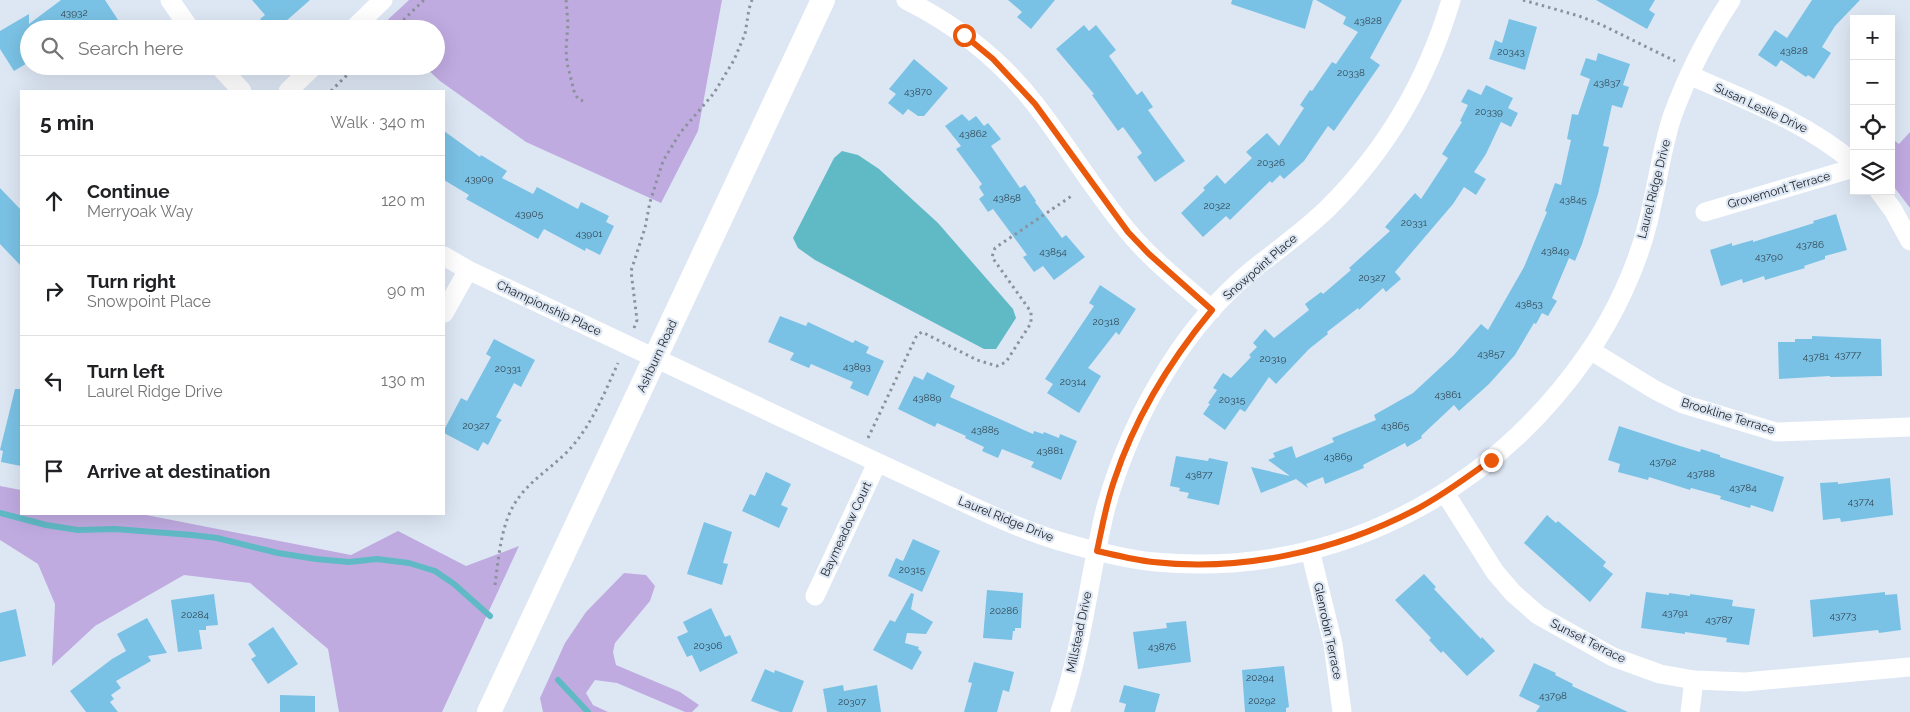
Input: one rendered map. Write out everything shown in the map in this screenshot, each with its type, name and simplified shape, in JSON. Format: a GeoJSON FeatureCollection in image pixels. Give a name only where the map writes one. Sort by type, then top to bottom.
{"type":"FeatureCollection","features":[{"type":"Feature","properties":{"kind":"street"},"geometry":{"type":"LineString","coordinates":[[170,0],[184,20]]}},
{"type":"Feature","properties":{"kind":"street"},"geometry":{"type":"LineString","coordinates":[[362,20],[383,0]]}},
{"type":"Feature","properties":{"kind":"street","name":"Ashburn Road"},"geometry":{"type":"LineString","coordinates":[[489,712],[824,0]]}},
{"type":"Feature","properties":{"kind":"street"},"geometry":{"type":"LineString","coordinates":[[906,0],[933,14],[964,35],[993,59],[1014,80],[1035,104],[1128,232],[1149,254],[1212,310]]}},
{"type":"Feature","properties":{"kind":"street","name":"Snowpoint Place"},"geometry":{"type":"LineString","coordinates":[[1097,551],[1113,482],[1136,425],[1169,365],[1212,310],[1250,273],[1328,208],[1356,179],[1406,108],[1428,65],[1444,25],[1451,0]]}},
{"type":"Feature","properties":{"kind":"street","name":"Laurel Ridge Drive"},"geometry":{"type":"LineString","coordinates":[[656,358],[1016,526],[1056,540],[1097,551],[1153,562],[1207,564],[1261,560],[1310,550],[1356,536],[1386,524],[1445,493],[1491,460],[1535,420],[1564,387],[1590,350],[1613,312],[1632,269],[1648,224],[1658,168],[1672,119],[1690,72],[1715,24],[1731,0]]}},
{"type":"Feature","properties":{"kind":"street","name":"Susan Leslie Drive"},"geometry":{"type":"LineString","coordinates":[[1690,72],[1799,124],[1830,143],[1850,160]]}},
{"type":"Feature","properties":{"kind":"street"},"geometry":{"type":"LineString","coordinates":[[227,75],[241,90]]}},
{"type":"Feature","properties":{"kind":"street"},"geometry":{"type":"LineString","coordinates":[[289,90],[305,75]]}},
{"type":"Feature","properties":{"kind":"street","name":"Grovemont Terrace"},"geometry":{"type":"LineString","coordinates":[[1705,212],[1850,169]]}},
{"type":"Feature","properties":{"kind":"street"},"geometry":{"type":"LineString","coordinates":[[1882,195],[1893,210],[1910,241]]}},
{"type":"Feature","properties":{"kind":"street","name":"Championship Place"},"geometry":{"type":"LineString","coordinates":[[445,257],[468,270],[656,358]]}},
{"type":"Feature","properties":{"kind":"street"},"geometry":{"type":"LineString","coordinates":[[445,311],[468,270]]}},
{"type":"Feature","properties":{"kind":"street","name":"Brookline Terrace"},"geometry":{"type":"LineString","coordinates":[[1590,350],[1655,390],[1682,404],[1776,432],[1910,427]]}},
{"type":"Feature","properties":{"kind":"street","name":"Baymeadow Court"},"geometry":{"type":"LineString","coordinates":[[815,596],[869,459]]}},
{"type":"Feature","properties":{"kind":"street","name":"Sunset Terrace"},"geometry":{"type":"LineString","coordinates":[[1445,493],[1495,572],[1513,593],[1538,615],[1613,657],[1660,674],[1694,680],[1745,682],[1910,667]]}},
{"type":"Feature","properties":{"kind":"street","name":"Glenrobin Terrace"},"geometry":{"type":"LineString","coordinates":[[1310,550],[1333,644],[1342,712]]}},
{"type":"Feature","properties":{"kind":"street","name":"Millstead Drive"},"geometry":{"type":"LineString","coordinates":[[1060,712],[1073,665],[1097,551]]}},
{"type":"Feature","properties":{"kind":"street"},"geometry":{"type":"LineString","coordinates":[[1690,712],[1694,680]]}},
{"type":"Feature","properties":{"kind":"path"},"geometry":{"type":"LineString","coordinates":[[403,20],[424,0]]}},
{"type":"Feature","properties":{"kind":"path"},"geometry":{"type":"LineString","coordinates":[[566,0],[568,23],[567,63],[574,91],[578,99],[586,102]]}},
{"type":"Feature","properties":{"kind":"path"},"geometry":{"type":"LineString","coordinates":[[495,585],[502,541],[509,516],[524,490],[567,452],[591,421],[627,345],[637,320],[631,272],[663,161],[680,133],[714,93],[734,60],[745,34],[752,0]]}},
{"type":"Feature","properties":{"kind":"path"},"geometry":{"type":"LineString","coordinates":[[1522,0],[1579,16],[1602,25],[1690,72]]}},
{"type":"Feature","properties":{"kind":"path"},"geometry":{"type":"LineString","coordinates":[[331,90],[347,75]]}},
{"type":"Feature","properties":{"kind":"path"},"geometry":{"type":"LineString","coordinates":[[869,459],[916,335],[922,332],[977,360],[997,366],[1006,362],[1031,323],[1031,312],[992,257],[995,248],[1073,195]]}},
{"type":"Feature","properties":{"kind":"shaded area"},"geometry":{"type":"Polygon","coordinates":[[[409,0],[722,0],[698,131],[661,203],[526,142],[440,81],[434,75],[445,75],[445,20],[388,20],[409,0]]]}},
{"type":"Feature","properties":{"kind":"shaded area"},"geometry":{"type":"Polygon","coordinates":[[[1910,132],[1910,208],[1895,188],[1895,141],[1899,144],[1910,132]]]}},
{"type":"Feature","properties":{"kind":"shaded area"},"geometry":{"type":"Polygon","coordinates":[[[0,486],[20,490],[20,515],[146,515],[351,555],[398,531],[466,566],[519,546],[442,712],[339,712],[328,649],[250,583],[184,575],[95,626],[52,666],[55,604],[38,564],[0,540],[0,486]]]}},
{"type":"Feature","properties":{"kind":"shaded area"},"geometry":{"type":"Polygon","coordinates":[[[624,573],[646,575],[655,586],[650,601],[615,643],[613,652],[616,665],[680,692],[699,705],[692,712],[685,712],[617,683],[595,680],[586,693],[593,705],[608,712],[543,712],[540,698],[565,643],[586,612],[624,573]]]}},
{"type":"Feature","properties":{"kind":"water"},"geometry":{"type":"Polygon","coordinates":[[[842,151],[858,155],[879,169],[938,223],[1013,309],[1016,318],[996,349],[984,349],[815,260],[798,248],[793,238],[834,158],[842,151]]]}},
{"type":"Feature","properties":{"kind":"building"},"geometry":{"type":"Polygon","coordinates":[[[61,0],[105,0],[118,20],[60,19],[34,20],[61,0]]]}},
{"type":"Feature","properties":{"kind":"building"},"geometry":{"type":"Polygon","coordinates":[[[252,0],[310,0],[287,20],[261,20],[265,15],[252,0]]]}},
{"type":"Feature","properties":{"kind":"building"},"geometry":{"type":"Polygon","coordinates":[[[1008,0],[1055,0],[1031,29],[1017,17],[1022,12],[1008,0]]]}},
{"type":"Feature","properties":{"kind":"building"},"geometry":{"type":"Polygon","coordinates":[[[1232,0],[1313,0],[1305,29],[1231,4],[1232,0]]]}},
{"type":"Feature","properties":{"kind":"building"},"geometry":{"type":"Polygon","coordinates":[[[1316,0],[1402,0],[1370,58],[1380,65],[1334,131],[1328,126],[1304,161],[1284,179],[1280,175],[1272,183],[1270,181],[1230,220],[1226,216],[1203,237],[1181,213],[1205,190],[1203,188],[1217,175],[1225,184],[1252,158],[1246,152],[1267,133],[1279,146],[1304,108],[1300,105],[1310,90],[1312,91],[1332,62],[1336,64],[1358,32],[1343,24],[1346,17],[1316,0]]]}},
{"type":"Feature","properties":{"kind":"building"},"geometry":{"type":"Polygon","coordinates":[[[1596,0],[1655,0],[1649,10],[1655,14],[1647,29],[1596,0]]]}},
{"type":"Feature","properties":{"kind":"building"},"geometry":{"type":"Polygon","coordinates":[[[1812,0],[1860,0],[1835,26],[1822,47],[1831,53],[1814,79],[1808,75],[1806,77],[1781,60],[1776,67],[1758,55],[1775,30],[1787,38],[1812,0]]]}},
{"type":"Feature","properties":{"kind":"building"},"geometry":{"type":"Polygon","coordinates":[[[29,14],[29,20],[20,20],[20,67],[14,71],[0,49],[0,31],[29,14]]]}},
{"type":"Feature","properties":{"kind":"building"},"geometry":{"type":"Polygon","coordinates":[[[1509,19],[1537,27],[1525,70],[1489,59],[1495,40],[1502,43],[1509,19]]]}},
{"type":"Feature","properties":{"kind":"building"},"geometry":{"type":"Polygon","coordinates":[[[1084,25],[1089,31],[1096,25],[1116,50],[1109,56],[1137,95],[1142,91],[1153,107],[1148,110],[1185,161],[1155,182],[1137,157],[1142,153],[1123,127],[1118,131],[1092,95],[1094,94],[1056,49],[1084,25]]]}},
{"type":"Feature","properties":{"kind":"building"},"geometry":{"type":"Polygon","coordinates":[[[1598,53],[1630,64],[1623,85],[1629,87],[1622,108],[1612,105],[1603,146],[1609,147],[1598,194],[1582,244],[1575,261],[1569,258],[1552,298],[1557,301],[1548,316],[1542,313],[1515,355],[1489,384],[1459,411],[1454,405],[1421,436],[1422,438],[1407,447],[1405,443],[1363,465],[1364,468],[1325,484],[1323,477],[1306,484],[1308,488],[1296,479],[1261,493],[1251,467],[1290,476],[1268,460],[1275,457],[1273,453],[1292,446],[1296,458],[1334,442],[1332,438],[1376,420],[1374,415],[1413,393],[1454,355],[1481,324],[1488,330],[1524,267],[1547,212],[1545,211],[1555,183],[1561,185],[1571,140],[1567,139],[1572,114],[1578,115],[1590,79],[1580,75],[1586,58],[1596,61],[1598,53]]]}},
{"type":"Feature","properties":{"kind":"building"},"geometry":{"type":"Polygon","coordinates":[[[914,59],[948,88],[924,116],[918,116],[908,109],[903,115],[888,103],[896,94],[889,89],[914,59]]]}},
{"type":"Feature","properties":{"kind":"building"},"geometry":{"type":"Polygon","coordinates":[[[1486,85],[1513,98],[1508,108],[1518,113],[1511,127],[1501,122],[1486,154],[1474,172],[1486,179],[1476,195],[1464,187],[1453,204],[1395,272],[1401,279],[1386,292],[1383,288],[1359,310],[1358,308],[1327,332],[1328,334],[1309,349],[1276,384],[1269,377],[1245,412],[1240,409],[1225,430],[1203,414],[1217,390],[1213,388],[1223,373],[1231,378],[1251,357],[1249,355],[1257,347],[1253,343],[1265,329],[1274,338],[1309,310],[1305,304],[1321,292],[1323,294],[1351,270],[1349,268],[1390,231],[1385,227],[1415,193],[1421,199],[1448,158],[1442,154],[1462,122],[1460,121],[1468,105],[1461,102],[1468,89],[1481,95],[1486,85]]]}},
{"type":"Feature","properties":{"kind":"building"},"geometry":{"type":"Polygon","coordinates":[[[962,114],[969,121],[976,116],[984,126],[988,123],[1001,139],[991,146],[1020,188],[1025,185],[1035,202],[1062,238],[1066,235],[1085,257],[1054,280],[1043,266],[1034,272],[1023,257],[1027,255],[993,209],[988,212],[979,199],[984,195],[979,187],[982,184],[956,149],[961,146],[945,126],[962,114]]]}},
{"type":"Feature","properties":{"kind":"building"},"geometry":{"type":"Polygon","coordinates":[[[445,132],[480,157],[481,155],[507,171],[502,178],[533,194],[537,187],[578,209],[581,202],[609,216],[606,222],[614,226],[600,255],[586,248],[585,251],[544,229],[538,239],[466,199],[469,195],[445,181],[445,132]]]}},
{"type":"Feature","properties":{"kind":"building"},"geometry":{"type":"Polygon","coordinates":[[[0,188],[20,209],[20,265],[0,244],[0,188]]]}},
{"type":"Feature","properties":{"kind":"building"},"geometry":{"type":"Polygon","coordinates":[[[1836,214],[1847,250],[1825,256],[1825,259],[1804,266],[1805,268],[1765,280],[1764,276],[1743,283],[1742,279],[1721,286],[1710,250],[1732,243],[1732,246],[1753,240],[1753,242],[1836,214]]]}},
{"type":"Feature","properties":{"kind":"building"},"geometry":{"type":"Polygon","coordinates":[[[1100,285],[1136,309],[1119,335],[1116,332],[1088,368],[1101,376],[1079,413],[1047,393],[1053,384],[1045,379],[1094,306],[1089,303],[1100,285]]]}},
{"type":"Feature","properties":{"kind":"building"},"geometry":{"type":"Polygon","coordinates":[[[780,316],[806,326],[808,322],[853,343],[855,340],[869,347],[866,353],[884,361],[868,396],[850,388],[853,382],[811,364],[809,368],[790,360],[794,353],[768,342],[780,316]]]}},
{"type":"Feature","properties":{"kind":"building"},"geometry":{"type":"Polygon","coordinates":[[[1812,336],[1881,339],[1882,376],[1830,376],[1779,379],[1778,342],[1812,339],[1812,336]]]}},
{"type":"Feature","properties":{"kind":"building"},"geometry":{"type":"Polygon","coordinates":[[[494,339],[535,360],[521,387],[514,383],[496,417],[502,420],[488,445],[483,442],[478,451],[445,434],[445,428],[461,398],[467,401],[491,357],[486,354],[494,339]]]}},
{"type":"Feature","properties":{"kind":"building"},"geometry":{"type":"Polygon","coordinates":[[[927,372],[955,386],[950,397],[1033,434],[1034,431],[1043,434],[1044,432],[1059,438],[1060,434],[1077,441],[1061,480],[1031,467],[1034,462],[1002,449],[998,458],[982,451],[984,447],[965,438],[966,436],[937,423],[935,427],[898,409],[914,376],[923,380],[927,372]]]}},
{"type":"Feature","properties":{"kind":"building"},"geometry":{"type":"Polygon","coordinates":[[[15,389],[20,389],[20,466],[1,462],[3,451],[0,450],[15,389]]]}},
{"type":"Feature","properties":{"kind":"building"},"geometry":{"type":"Polygon","coordinates":[[[1619,426],[1700,452],[1701,449],[1720,455],[1720,457],[1784,477],[1773,512],[1751,505],[1750,508],[1720,499],[1721,496],[1691,488],[1690,490],[1649,477],[1648,480],[1618,472],[1620,464],[1608,460],[1619,426]]]}},
{"type":"Feature","properties":{"kind":"building"},"geometry":{"type":"Polygon","coordinates":[[[1176,456],[1208,461],[1209,458],[1228,462],[1219,505],[1187,498],[1189,493],[1179,491],[1180,488],[1170,486],[1176,456]]]}},
{"type":"Feature","properties":{"kind":"building"},"geometry":{"type":"Polygon","coordinates":[[[766,472],[791,484],[781,505],[788,508],[779,528],[742,511],[750,494],[755,496],[766,472]]]}},
{"type":"Feature","properties":{"kind":"building"},"geometry":{"type":"Polygon","coordinates":[[[1890,478],[1893,515],[1841,522],[1840,518],[1823,520],[1820,483],[1838,482],[1838,484],[1890,478]]]}},
{"type":"Feature","properties":{"kind":"building"},"geometry":{"type":"Polygon","coordinates":[[[1547,515],[1556,523],[1558,521],[1606,562],[1603,566],[1613,574],[1590,602],[1524,543],[1547,515]]]}},
{"type":"Feature","properties":{"kind":"building"},"geometry":{"type":"Polygon","coordinates":[[[704,522],[732,532],[723,563],[728,564],[722,585],[687,574],[704,522]]]}},
{"type":"Feature","properties":{"kind":"building"},"geometry":{"type":"Polygon","coordinates":[[[913,539],[940,551],[922,592],[888,576],[896,558],[903,561],[913,539]]]}},
{"type":"Feature","properties":{"kind":"building"},"geometry":{"type":"Polygon","coordinates":[[[1424,574],[1436,587],[1434,589],[1481,639],[1482,637],[1495,651],[1467,676],[1443,651],[1441,653],[1429,640],[1431,638],[1395,600],[1424,574]]]}},
{"type":"Feature","properties":{"kind":"building"},"geometry":{"type":"Polygon","coordinates":[[[987,590],[1023,593],[1021,628],[1015,628],[1012,640],[983,638],[987,590]]]}},
{"type":"Feature","properties":{"kind":"building"},"geometry":{"type":"Polygon","coordinates":[[[1646,592],[1690,596],[1690,594],[1733,600],[1732,606],[1755,609],[1749,645],[1726,642],[1727,638],[1641,628],[1646,592]]]}},
{"type":"Feature","properties":{"kind":"building"},"geometry":{"type":"Polygon","coordinates":[[[1885,592],[1885,595],[1897,594],[1901,630],[1879,633],[1878,630],[1813,637],[1810,600],[1885,592]]]}},
{"type":"Feature","properties":{"kind":"building"},"geometry":{"type":"Polygon","coordinates":[[[911,593],[914,594],[911,609],[933,622],[926,634],[907,633],[905,643],[919,647],[918,649],[922,652],[912,670],[873,650],[890,620],[895,622],[911,593]]]}},
{"type":"Feature","properties":{"kind":"building"},"geometry":{"type":"Polygon","coordinates":[[[214,594],[218,625],[206,626],[206,630],[199,630],[202,649],[178,652],[171,600],[214,594]]]}},
{"type":"Feature","properties":{"kind":"building"},"geometry":{"type":"Polygon","coordinates":[[[711,608],[725,637],[730,635],[738,653],[700,672],[692,655],[687,657],[677,637],[688,632],[683,622],[711,608]]]}},
{"type":"Feature","properties":{"kind":"building"},"geometry":{"type":"Polygon","coordinates":[[[16,609],[26,656],[0,662],[0,613],[16,609]]]}},
{"type":"Feature","properties":{"kind":"building"},"geometry":{"type":"Polygon","coordinates":[[[147,618],[167,653],[148,656],[151,661],[116,681],[121,688],[111,695],[114,699],[110,702],[118,712],[86,712],[70,691],[112,659],[126,651],[117,634],[147,618]]]}},
{"type":"Feature","properties":{"kind":"building"},"geometry":{"type":"Polygon","coordinates":[[[1186,621],[1191,662],[1138,669],[1133,632],[1167,628],[1166,623],[1186,621]]]}},
{"type":"Feature","properties":{"kind":"building"},"geometry":{"type":"Polygon","coordinates":[[[273,627],[298,664],[268,684],[251,659],[256,656],[248,644],[273,627]]]}},
{"type":"Feature","properties":{"kind":"building"},"geometry":{"type":"Polygon","coordinates":[[[974,662],[1014,672],[1009,692],[1003,690],[997,712],[964,712],[972,683],[968,682],[974,662]]]}},
{"type":"Feature","properties":{"kind":"building"},"geometry":{"type":"Polygon","coordinates":[[[1534,663],[1556,673],[1555,675],[1573,684],[1572,686],[1628,712],[1536,712],[1540,706],[1519,696],[1534,663]]]}},
{"type":"Feature","properties":{"kind":"building"},"geometry":{"type":"Polygon","coordinates":[[[1284,666],[1289,707],[1286,708],[1286,712],[1245,712],[1242,670],[1284,666]]]}},
{"type":"Feature","properties":{"kind":"building"},"geometry":{"type":"Polygon","coordinates":[[[765,669],[774,673],[775,670],[804,681],[792,712],[780,712],[751,701],[765,669]]]}},
{"type":"Feature","properties":{"kind":"building"},"geometry":{"type":"Polygon","coordinates":[[[843,685],[844,691],[877,685],[881,712],[827,712],[823,689],[843,685]]]}},
{"type":"Feature","properties":{"kind":"building"},"geometry":{"type":"Polygon","coordinates":[[[1124,685],[1160,694],[1155,712],[1124,712],[1126,704],[1119,702],[1124,685]]]}},
{"type":"Feature","properties":{"kind":"building"},"geometry":{"type":"Polygon","coordinates":[[[280,695],[315,696],[315,712],[280,712],[280,695]]]}},
{"type":"Feature","properties":{"kind":"waterway"},"geometry":{"type":"LineString","coordinates":[[0,513],[46,525],[78,530],[115,529],[192,535],[217,538],[278,553],[316,559],[349,562],[377,559],[409,563],[435,571],[454,584],[490,616]]}},
{"type":"Feature","properties":{"kind":"waterway"},"geometry":{"type":"LineString","coordinates":[[558,680],[588,712]]}},
{"type":"Feature","properties":{"kind":"route"},"geometry":{"type":"LineString","coordinates":[[964,35],[993,59],[1035,104],[1128,232],[1149,254],[1212,310],[1169,365],[1136,425],[1113,482],[1097,551],[1153,562],[1207,564],[1261,560],[1310,550],[1356,536],[1416,510],[1445,493],[1491,460]]}}]}
